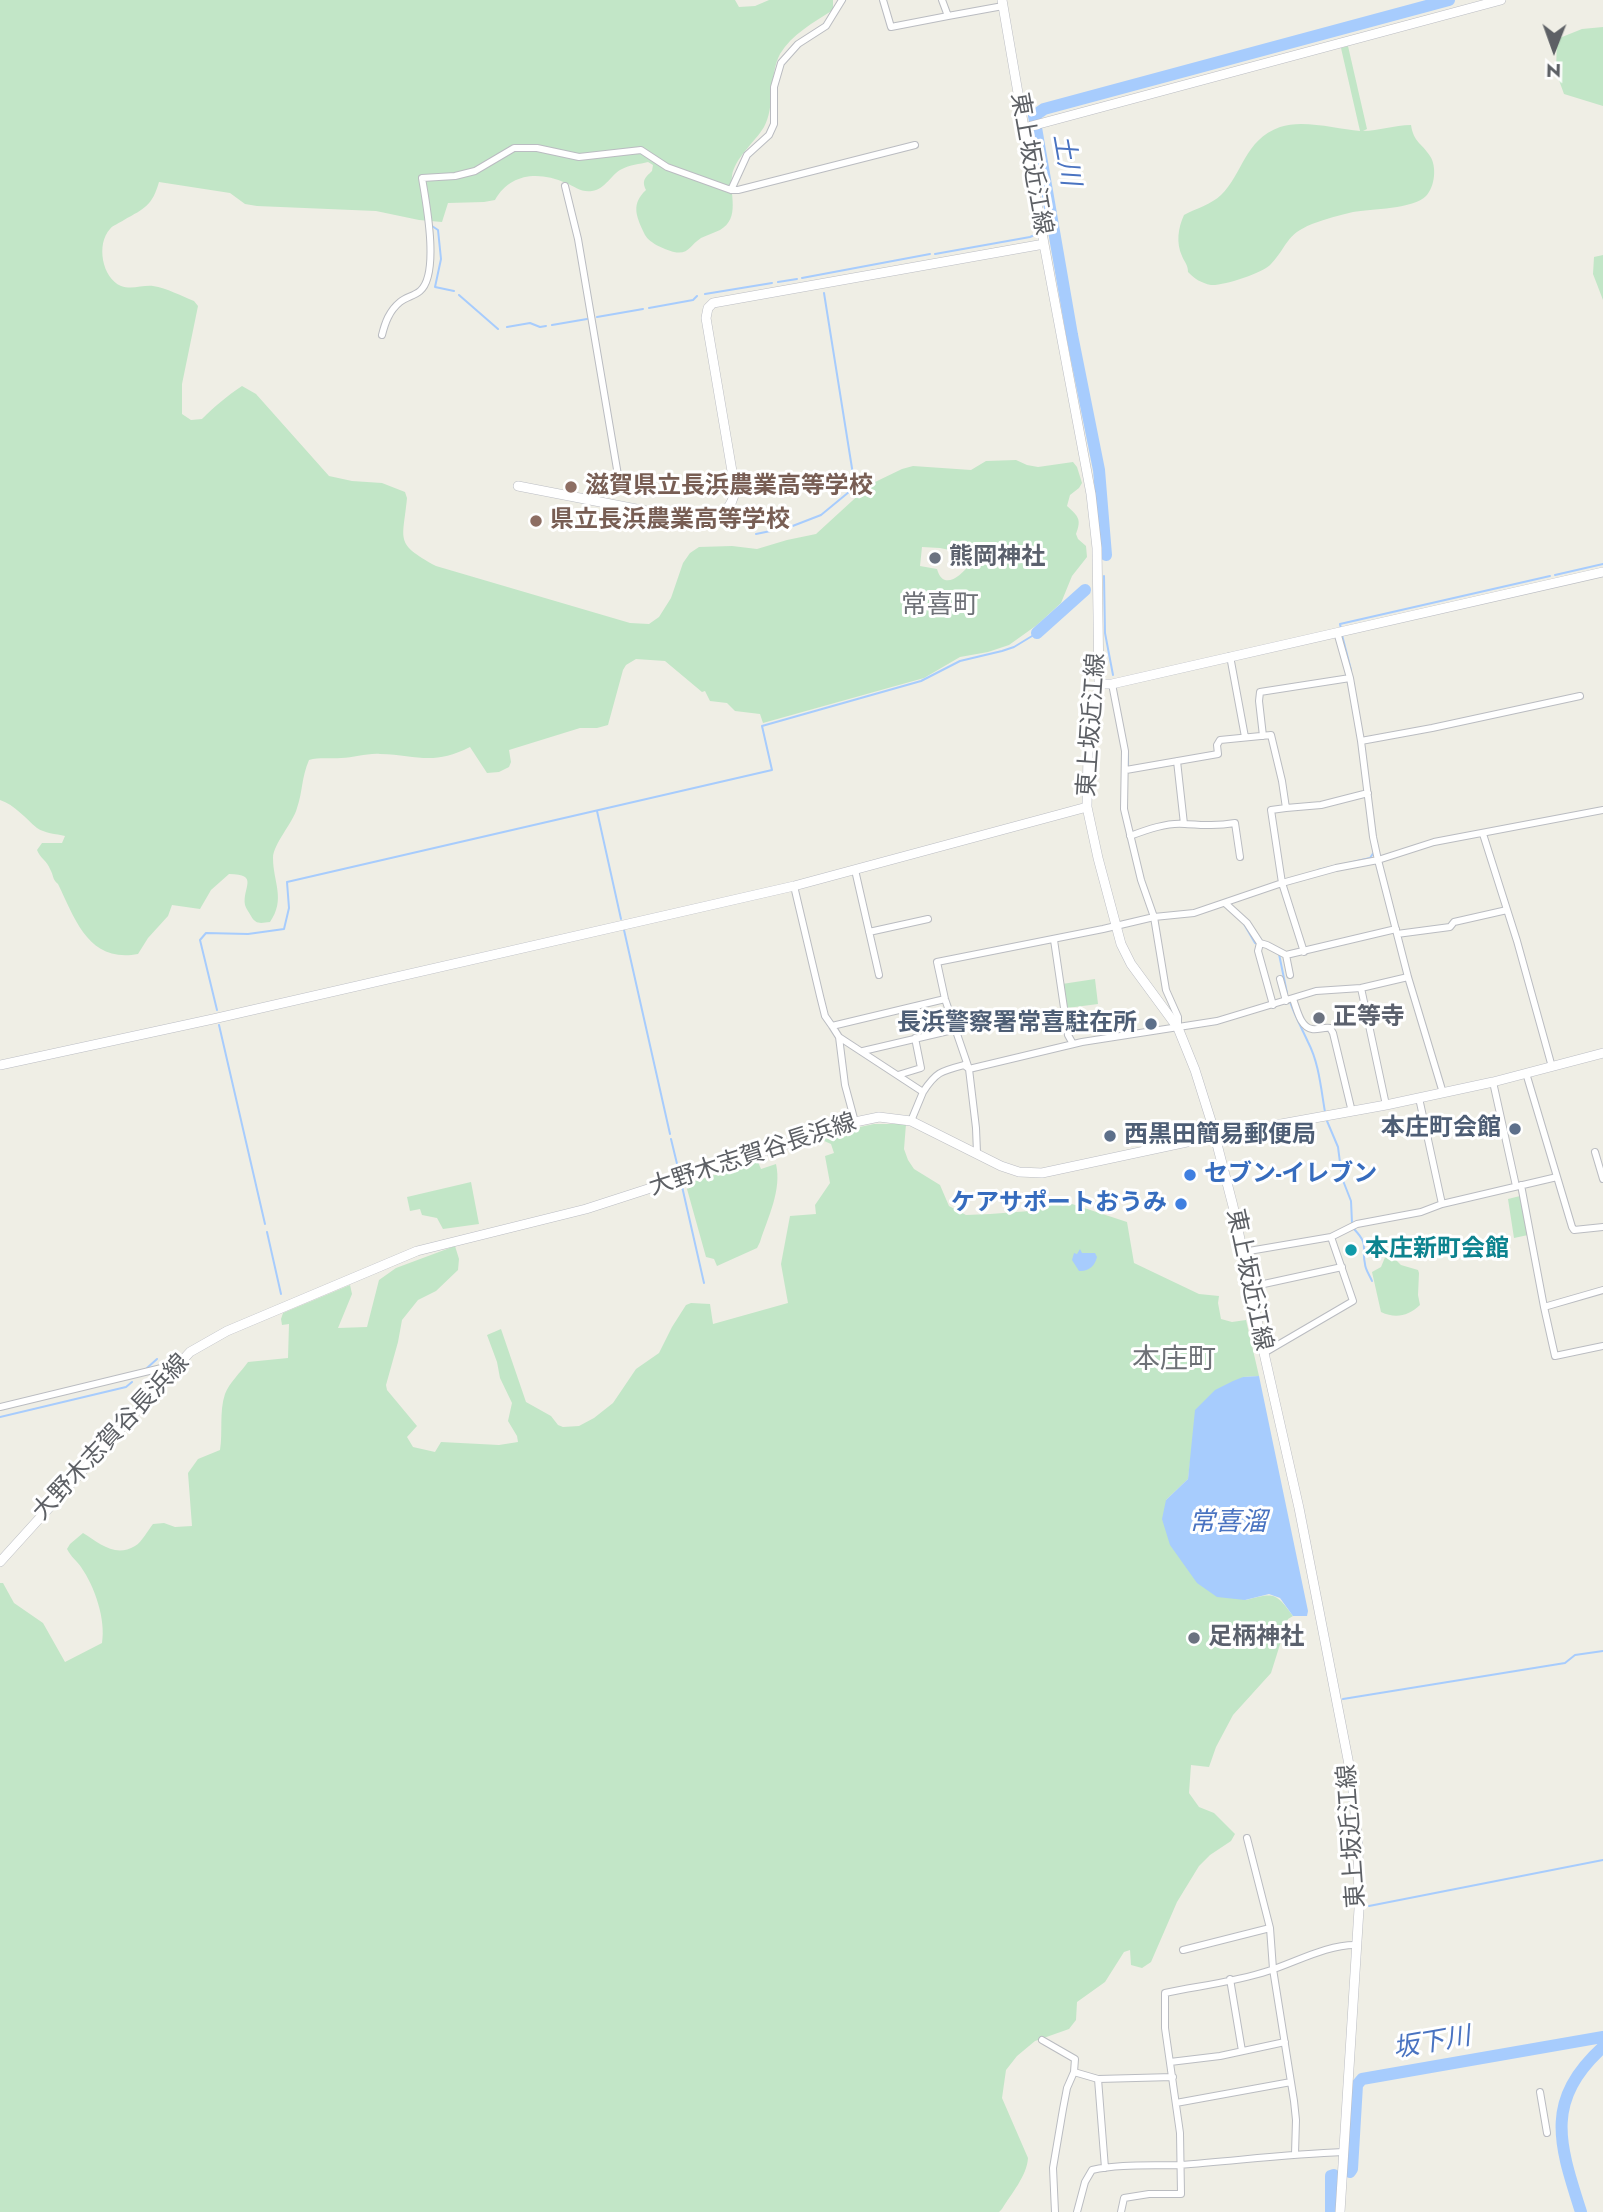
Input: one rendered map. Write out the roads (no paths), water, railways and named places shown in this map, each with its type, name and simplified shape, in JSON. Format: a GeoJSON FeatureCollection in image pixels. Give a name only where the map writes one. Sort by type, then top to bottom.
{"type":"FeatureCollection","features":[{"type":"Feature","properties":{"kind":"main road"},"geometry":{"type":"LineString","coordinates":[[1027,127],[1501,0]]}},
{"type":"Feature","properties":{"kind":"main road","name":"東上坂近江線"},"geometry":{"type":"LineString","coordinates":[[1003,3],[1027,127],[1043,238],[1091,494],[1096,534],[1099,684],[1088,753],[1087,807],[1115,926],[1131,964],[1178,1028],[1195,1070],[1214,1136],[1243,1252],[1299,1508],[1352,1780],[1360,1881],[1340,2212]]}},
{"type":"Feature","properties":{"kind":"main road"},"geometry":{"type":"LineString","coordinates":[[518,486],[698,522],[713,519],[727,509],[733,500],[735,489],[706,318],[708,307],[713,303],[1043,238]]}},
{"type":"Feature","properties":{"kind":"main road"},"geometry":{"type":"LineString","coordinates":[[1099,684],[1112,684],[1603,572]]}},
{"type":"Feature","properties":{"kind":"main road"},"geometry":{"type":"LineString","coordinates":[[0,1065],[794,886],[1087,807]]}},
{"type":"Feature","properties":{"kind":"main road","name":"大野木志賀谷長浜線"},"geometry":{"type":"LineString","coordinates":[[0,1562],[190,1352],[227,1331],[417,1251],[586,1209],[855,1122],[879,1117],[911,1121],[1019,1172],[1042,1173],[1214,1136],[1443,1093],[1603,1053]]}},
{"type":"Feature","properties":{"kind":"street"},"geometry":{"type":"LineString","coordinates":[[730,190],[747,155],[769,135],[774,124],[774,87],[781,63],[798,44],[826,26],[842,0]]}},
{"type":"Feature","properties":{"kind":"street"},"geometry":{"type":"LineString","coordinates":[[883,0],[891,27],[1003,3]]}},
{"type":"Feature","properties":{"kind":"street"},"geometry":{"type":"LineString","coordinates":[[942,0],[948,16]]}},
{"type":"Feature","properties":{"kind":"street"},"geometry":{"type":"LineString","coordinates":[[382,335],[386,318],[400,302],[421,291],[426,280],[431,258],[422,178],[455,176],[475,171],[514,148],[537,148],[579,157],[641,150],[667,167],[730,190],[738,190],[915,145]]}},
{"type":"Feature","properties":{"kind":"street"},"geometry":{"type":"LineString","coordinates":[[565,186],[578,239],[620,487]]}},
{"type":"Feature","properties":{"kind":"street"},"geometry":{"type":"LineString","coordinates":[[1340,631],[1361,741],[1365,793],[1378,860],[1408,977],[1443,1093]]}},
{"type":"Feature","properties":{"kind":"street"},"geometry":{"type":"LineString","coordinates":[[1230,656],[1245,737]]}},
{"type":"Feature","properties":{"kind":"street"},"geometry":{"type":"LineString","coordinates":[[1263,736],[1259,701],[1261,692],[1350,678]]}},
{"type":"Feature","properties":{"kind":"street"},"geometry":{"type":"LineString","coordinates":[[1112,684],[1125,751],[1123,796],[1130,836],[1154,917],[1166,990],[1178,1017],[1178,1028]]}},
{"type":"Feature","properties":{"kind":"street"},"geometry":{"type":"LineString","coordinates":[[1361,741],[1580,696]]}},
{"type":"Feature","properties":{"kind":"street"},"geometry":{"type":"LineString","coordinates":[[1126,770],[1219,754],[1217,745],[1220,740],[1272,735],[1286,808]]}},
{"type":"Feature","properties":{"kind":"street"},"geometry":{"type":"LineString","coordinates":[[1177,761],[1184,824]]}},
{"type":"Feature","properties":{"kind":"street"},"geometry":{"type":"LineString","coordinates":[[1304,952],[1282,882],[1271,810],[1321,805],[1365,793]]}},
{"type":"Feature","properties":{"kind":"street"},"geometry":{"type":"LineString","coordinates":[[976,1153],[969,1069],[945,999],[937,962],[1054,940],[1154,917],[1194,913],[1282,882],[1378,860],[1434,842],[1603,810]]}},
{"type":"Feature","properties":{"kind":"street"},"geometry":{"type":"LineString","coordinates":[[1130,836],[1184,824],[1204,827],[1235,823],[1240,857]]}},
{"type":"Feature","properties":{"kind":"street"},"geometry":{"type":"LineString","coordinates":[[1483,834],[1552,1067]]}},
{"type":"Feature","properties":{"kind":"street"},"geometry":{"type":"LineString","coordinates":[[855,870],[879,975]]}},
{"type":"Feature","properties":{"kind":"street"},"geometry":{"type":"LineString","coordinates":[[794,886],[825,1016],[839,1037],[845,1084],[855,1122]]}},
{"type":"Feature","properties":{"kind":"street"},"geometry":{"type":"LineString","coordinates":[[1225,904],[1247,923],[1259,945],[1273,1005]]}},
{"type":"Feature","properties":{"kind":"street"},"geometry":{"type":"LineString","coordinates":[[1259,945],[1267,945],[1286,954],[1304,952],[1397,931],[1450,927],[1454,922],[1507,909]]}},
{"type":"Feature","properties":{"kind":"street"},"geometry":{"type":"LineString","coordinates":[[869,932],[928,919]]}},
{"type":"Feature","properties":{"kind":"street"},"geometry":{"type":"LineString","coordinates":[[1054,940],[1068,1035],[1073,1044]]}},
{"type":"Feature","properties":{"kind":"street"},"geometry":{"type":"LineString","coordinates":[[1286,954],[1290,975]]}},
{"type":"Feature","properties":{"kind":"street"},"geometry":{"type":"LineString","coordinates":[[969,1069],[1073,1044],[1217,1021],[1316,991],[1361,988],[1408,977]]}},
{"type":"Feature","properties":{"kind":"street"},"geometry":{"type":"LineString","coordinates":[[1280,979],[1307,1028],[1325,1027],[1330,1028],[1333,1033],[1352,1112]]}},
{"type":"Feature","properties":{"kind":"street"},"geometry":{"type":"LineString","coordinates":[[1361,988],[1386,1105]]}},
{"type":"Feature","properties":{"kind":"street"},"geometry":{"type":"LineString","coordinates":[[1156,997],[1166,990]]}},
{"type":"Feature","properties":{"kind":"street"},"geometry":{"type":"LineString","coordinates":[[832,1026],[945,999]]}},
{"type":"Feature","properties":{"kind":"street"},"geometry":{"type":"LineString","coordinates":[[863,1051],[957,1029]]}},
{"type":"Feature","properties":{"kind":"street"},"geometry":{"type":"LineString","coordinates":[[839,1037],[923,1092]]}},
{"type":"Feature","properties":{"kind":"street"},"geometry":{"type":"LineString","coordinates":[[898,1075],[921,1068],[915,1038]]}},
{"type":"Feature","properties":{"kind":"street"},"geometry":{"type":"LineString","coordinates":[[911,1121],[923,1092],[937,1073],[964,1065],[969,1069]]}},
{"type":"Feature","properties":{"kind":"street"},"geometry":{"type":"LineString","coordinates":[[1526,1073],[1574,1230],[1603,1227]]}},
{"type":"Feature","properties":{"kind":"street"},"geometry":{"type":"LineString","coordinates":[[1493,1082],[1519,1186],[1555,1356],[1603,1346]]}},
{"type":"Feature","properties":{"kind":"street"},"geometry":{"type":"LineString","coordinates":[[1419,1098],[1443,1204]]}},
{"type":"Feature","properties":{"kind":"street"},"geometry":{"type":"LineString","coordinates":[[1595,1152],[1603,1179]]}},
{"type":"Feature","properties":{"kind":"street"},"geometry":{"type":"LineString","coordinates":[[1243,1252],[1331,1237],[1357,1224],[1421,1212],[1443,1204],[1557,1177]]}},
{"type":"Feature","properties":{"kind":"street"},"geometry":{"type":"LineString","coordinates":[[1264,1353],[1353,1301],[1331,1237]]}},
{"type":"Feature","properties":{"kind":"street"},"geometry":{"type":"LineString","coordinates":[[1250,1287],[1342,1267]]}},
{"type":"Feature","properties":{"kind":"street"},"geometry":{"type":"LineString","coordinates":[[1544,1307],[1603,1290]]}},
{"type":"Feature","properties":{"kind":"street"},"geometry":{"type":"LineString","coordinates":[[0,1407],[178,1364]]}},
{"type":"Feature","properties":{"kind":"street"},"geometry":{"type":"LineString","coordinates":[[1247,1838],[1270,1928],[1273,1969],[1296,2120],[1295,2154]]}},
{"type":"Feature","properties":{"kind":"street"},"geometry":{"type":"LineString","coordinates":[[1183,1950],[1270,1928]]}},
{"type":"Feature","properties":{"kind":"street"},"geometry":{"type":"LineString","coordinates":[[1121,2212],[1124,2198],[1149,2194],[1181,2194],[1176,2103],[1165,2028],[1165,1993],[1273,1969],[1336,1948],[1357,1945]]}},
{"type":"Feature","properties":{"kind":"street"},"geometry":{"type":"LineString","coordinates":[[1230,1979],[1242,2051]]}},
{"type":"Feature","properties":{"kind":"street"},"geometry":{"type":"LineString","coordinates":[[1042,2040],[1075,2059],[1053,2168],[1055,2212]]}},
{"type":"Feature","properties":{"kind":"street"},"geometry":{"type":"LineString","coordinates":[[1171,2062],[1201,2059],[1285,2042]]}},
{"type":"Feature","properties":{"kind":"street"},"geometry":{"type":"LineString","coordinates":[[1074,2072],[1098,2079],[1173,2077]]}},
{"type":"Feature","properties":{"kind":"street"},"geometry":{"type":"LineString","coordinates":[[1098,2079],[1105,2168]]}},
{"type":"Feature","properties":{"kind":"street"},"geometry":{"type":"LineString","coordinates":[[1176,2103],[1291,2082]]}},
{"type":"Feature","properties":{"kind":"street"},"geometry":{"type":"LineString","coordinates":[[1540,2092],[1547,2133]]}},
{"type":"Feature","properties":{"kind":"street"},"geometry":{"type":"LineString","coordinates":[[1077,2212],[1085,2182],[1092,2170],[1343,2152]]}},
{"type":"Feature","properties":{"kind":"water"},"geometry":{"type":"Polygon","coordinates":[[[1080,1249],[1082,1253],[1095,1253],[1097,1257],[1091,1268],[1082,1271],[1079,1271],[1072,1260],[1074,1253],[1077,1254],[1080,1249]]]}},
{"type":"Feature","properties":{"kind":"water","name":"常喜溜"},"geometry":{"type":"Polygon","coordinates":[[[1259,1376],[1307,1616],[1293,1616],[1280,1598],[1269,1594],[1245,1600],[1217,1597],[1197,1583],[1170,1545],[1162,1519],[1166,1500],[1188,1479],[1195,1410],[1215,1390],[1243,1377],[1259,1376]]]}},
{"type":"Feature","properties":{"kind":"waterway","name":"土川"},"geometry":{"type":"LineString","coordinates":[[1106,555],[1099,470],[1072,335],[1034,116],[1044,109],[1449,0]]}},
{"type":"Feature","properties":{"kind":"waterway"},"geometry":{"type":"LineString","coordinates":[[432,226],[438,230],[441,259],[435,287],[454,291]]}},
{"type":"Feature","properties":{"kind":"waterway"},"geometry":{"type":"LineString","coordinates":[[1045,232],[1054,230]]}},
{"type":"Feature","properties":{"kind":"waterway"},"geometry":{"type":"LineString","coordinates":[[935,254],[1030,237],[1039,233]]}},
{"type":"Feature","properties":{"kind":"waterway"},"geometry":{"type":"LineString","coordinates":[[802,278],[930,254]]}},
{"type":"Feature","properties":{"kind":"waterway"},"geometry":{"type":"LineString","coordinates":[[778,282],[797,279]]}},
{"type":"Feature","properties":{"kind":"waterway"},"geometry":{"type":"LineString","coordinates":[[705,294],[772,283]]}},
{"type":"Feature","properties":{"kind":"waterway"},"geometry":{"type":"LineString","coordinates":[[756,534],[790,527],[821,515],[855,487],[824,293]]}},
{"type":"Feature","properties":{"kind":"waterway"},"geometry":{"type":"LineString","coordinates":[[459,295],[498,329]]}},
{"type":"Feature","properties":{"kind":"waterway"},"geometry":{"type":"LineString","coordinates":[[649,308],[693,300],[697,296]]}},
{"type":"Feature","properties":{"kind":"waterway"},"geometry":{"type":"LineString","coordinates":[[597,317],[643,309]]}},
{"type":"Feature","properties":{"kind":"waterway"},"geometry":{"type":"LineString","coordinates":[[552,325],[587,319]]}},
{"type":"Feature","properties":{"kind":"waterway"},"geometry":{"type":"LineString","coordinates":[[507,327],[530,323],[546,326]]}},
{"type":"Feature","properties":{"kind":"waterway"},"geometry":{"type":"LineString","coordinates":[[1555,575],[1603,564]]}},
{"type":"Feature","properties":{"kind":"waterway"},"geometry":{"type":"LineString","coordinates":[[1104,576],[1105,633],[1113,675]]}},
{"type":"Feature","properties":{"kind":"waterway"},"geometry":{"type":"LineString","coordinates":[[1341,629],[1340,624],[1550,576]]}},
{"type":"Feature","properties":{"kind":"waterway","name":"土川"},"geometry":{"type":"LineString","coordinates":[[1037,633],[1085,590]]}},
{"type":"Feature","properties":{"kind":"waterway"},"geometry":{"type":"LineString","coordinates":[[217,1010],[200,940],[206,933],[248,934],[284,929],[289,908],[287,882],[772,770],[762,726],[921,681],[960,661],[1014,647],[1037,633]]}},
{"type":"Feature","properties":{"kind":"waterway"},"geometry":{"type":"LineString","coordinates":[[1342,635],[1351,670]]}},
{"type":"Feature","properties":{"kind":"waterway"},"geometry":{"type":"LineString","coordinates":[[1128,754],[1128,766]]}},
{"type":"Feature","properties":{"kind":"waterway"},"geometry":{"type":"LineString","coordinates":[[597,811],[621,919]]}},
{"type":"Feature","properties":{"kind":"waterway"},"geometry":{"type":"LineString","coordinates":[[1318,870],[1370,858],[1374,852]]}},
{"type":"Feature","properties":{"kind":"waterway"},"geometry":{"type":"LineString","coordinates":[[1244,924],[1258,944]]}},
{"type":"Feature","properties":{"kind":"waterway"},"geometry":{"type":"LineString","coordinates":[[624,930],[670,1134]]}},
{"type":"Feature","properties":{"kind":"waterway"},"geometry":{"type":"LineString","coordinates":[[1279,954],[1287,993]]}},
{"type":"Feature","properties":{"kind":"waterway"},"geometry":{"type":"LineString","coordinates":[[1290,1002],[1315,1059],[1325,1112]]}},
{"type":"Feature","properties":{"kind":"waterway"},"geometry":{"type":"LineString","coordinates":[[219,1025],[265,1224]]}},
{"type":"Feature","properties":{"kind":"waterway"},"geometry":{"type":"LineString","coordinates":[[1327,1121],[1338,1147],[1342,1178],[1351,1201],[1352,1223]]}},
{"type":"Feature","properties":{"kind":"waterway"},"geometry":{"type":"LineString","coordinates":[[671,1139],[679,1172]]}},
{"type":"Feature","properties":{"kind":"waterway"},"geometry":{"type":"LineString","coordinates":[[681,1182],[704,1283]]}},
{"type":"Feature","properties":{"kind":"waterway"},"geometry":{"type":"LineString","coordinates":[[1354,1229],[1363,1243],[1365,1266],[1372,1281]]}},
{"type":"Feature","properties":{"kind":"waterway"},"geometry":{"type":"LineString","coordinates":[[267,1232],[281,1294]]}},
{"type":"Feature","properties":{"kind":"waterway"},"geometry":{"type":"LineString","coordinates":[[147,1368],[157,1359]]}},
{"type":"Feature","properties":{"kind":"waterway"},"geometry":{"type":"LineString","coordinates":[[0,1417],[126,1387],[132,1382]]}},
{"type":"Feature","properties":{"kind":"waterway"},"geometry":{"type":"LineString","coordinates":[[1343,1699],[1565,1663],[1575,1655],[1603,1651]]}},
{"type":"Feature","properties":{"kind":"waterway"},"geometry":{"type":"LineString","coordinates":[[1369,1906],[1603,1860]]}},
{"type":"Feature","properties":{"kind":"waterway","name":"坂下川"},"geometry":{"type":"LineString","coordinates":[[1350,2172],[1357,2085],[1362,2079],[1603,2037]]}},
{"type":"Feature","properties":{"kind":"waterway"},"geometry":{"type":"LineString","coordinates":[[1581,2212],[1563,2144],[1564,2105],[1584,2067],[1603,2047]]}},
{"type":"Feature","properties":{"kind":"waterway","name":"坂下川"},"geometry":{"type":"LineString","coordinates":[[1331,2212],[1331,2176],[1334,2175]]}},
{"type":"Feature","properties":{"kind":"place","name":"滋賀県立長浜農業高等学校"},"geometry":{"type":"Point","coordinates":[571,487]}},
{"type":"Feature","properties":{"kind":"place","name":"県立長浜農業高等学校"},"geometry":{"type":"Point","coordinates":[536,521]}},
{"type":"Feature","properties":{"kind":"place","name":"熊岡神社"},"geometry":{"type":"Point","coordinates":[935,558]}},
{"type":"Feature","properties":{"kind":"place","name":"正等寺"},"geometry":{"type":"Point","coordinates":[1319,1018]}},
{"type":"Feature","properties":{"kind":"place","name":"長浜警察署常喜駐在所"},"geometry":{"type":"Point","coordinates":[1151,1024]}},
{"type":"Feature","properties":{"kind":"place","name":"本庄町会館"},"geometry":{"type":"Point","coordinates":[1515,1129]}},
{"type":"Feature","properties":{"kind":"place","name":"西黒田簡易郵便局"},"geometry":{"type":"Point","coordinates":[1110,1136]}},
{"type":"Feature","properties":{"kind":"place","name":"セブン-イレブン"},"geometry":{"type":"Point","coordinates":[1190,1175]}},
{"type":"Feature","properties":{"kind":"place","name":"ケアサポートおうみ"},"geometry":{"type":"Point","coordinates":[1181,1204]}},
{"type":"Feature","properties":{"kind":"place","name":"本庄新町会館"},"geometry":{"type":"Point","coordinates":[1351,1250]}},
{"type":"Feature","properties":{"kind":"place","name":"足柄神社"},"geometry":{"type":"Point","coordinates":[1194,1638]}},
{"type":"Feature","properties":{"kind":"district","name":"常喜町"},"geometry":{"type":"Point","coordinates":[940,607]}},
{"type":"Feature","properties":{"kind":"district","name":"本庄町"},"geometry":{"type":"Point","coordinates":[1174,1361]}}]}
